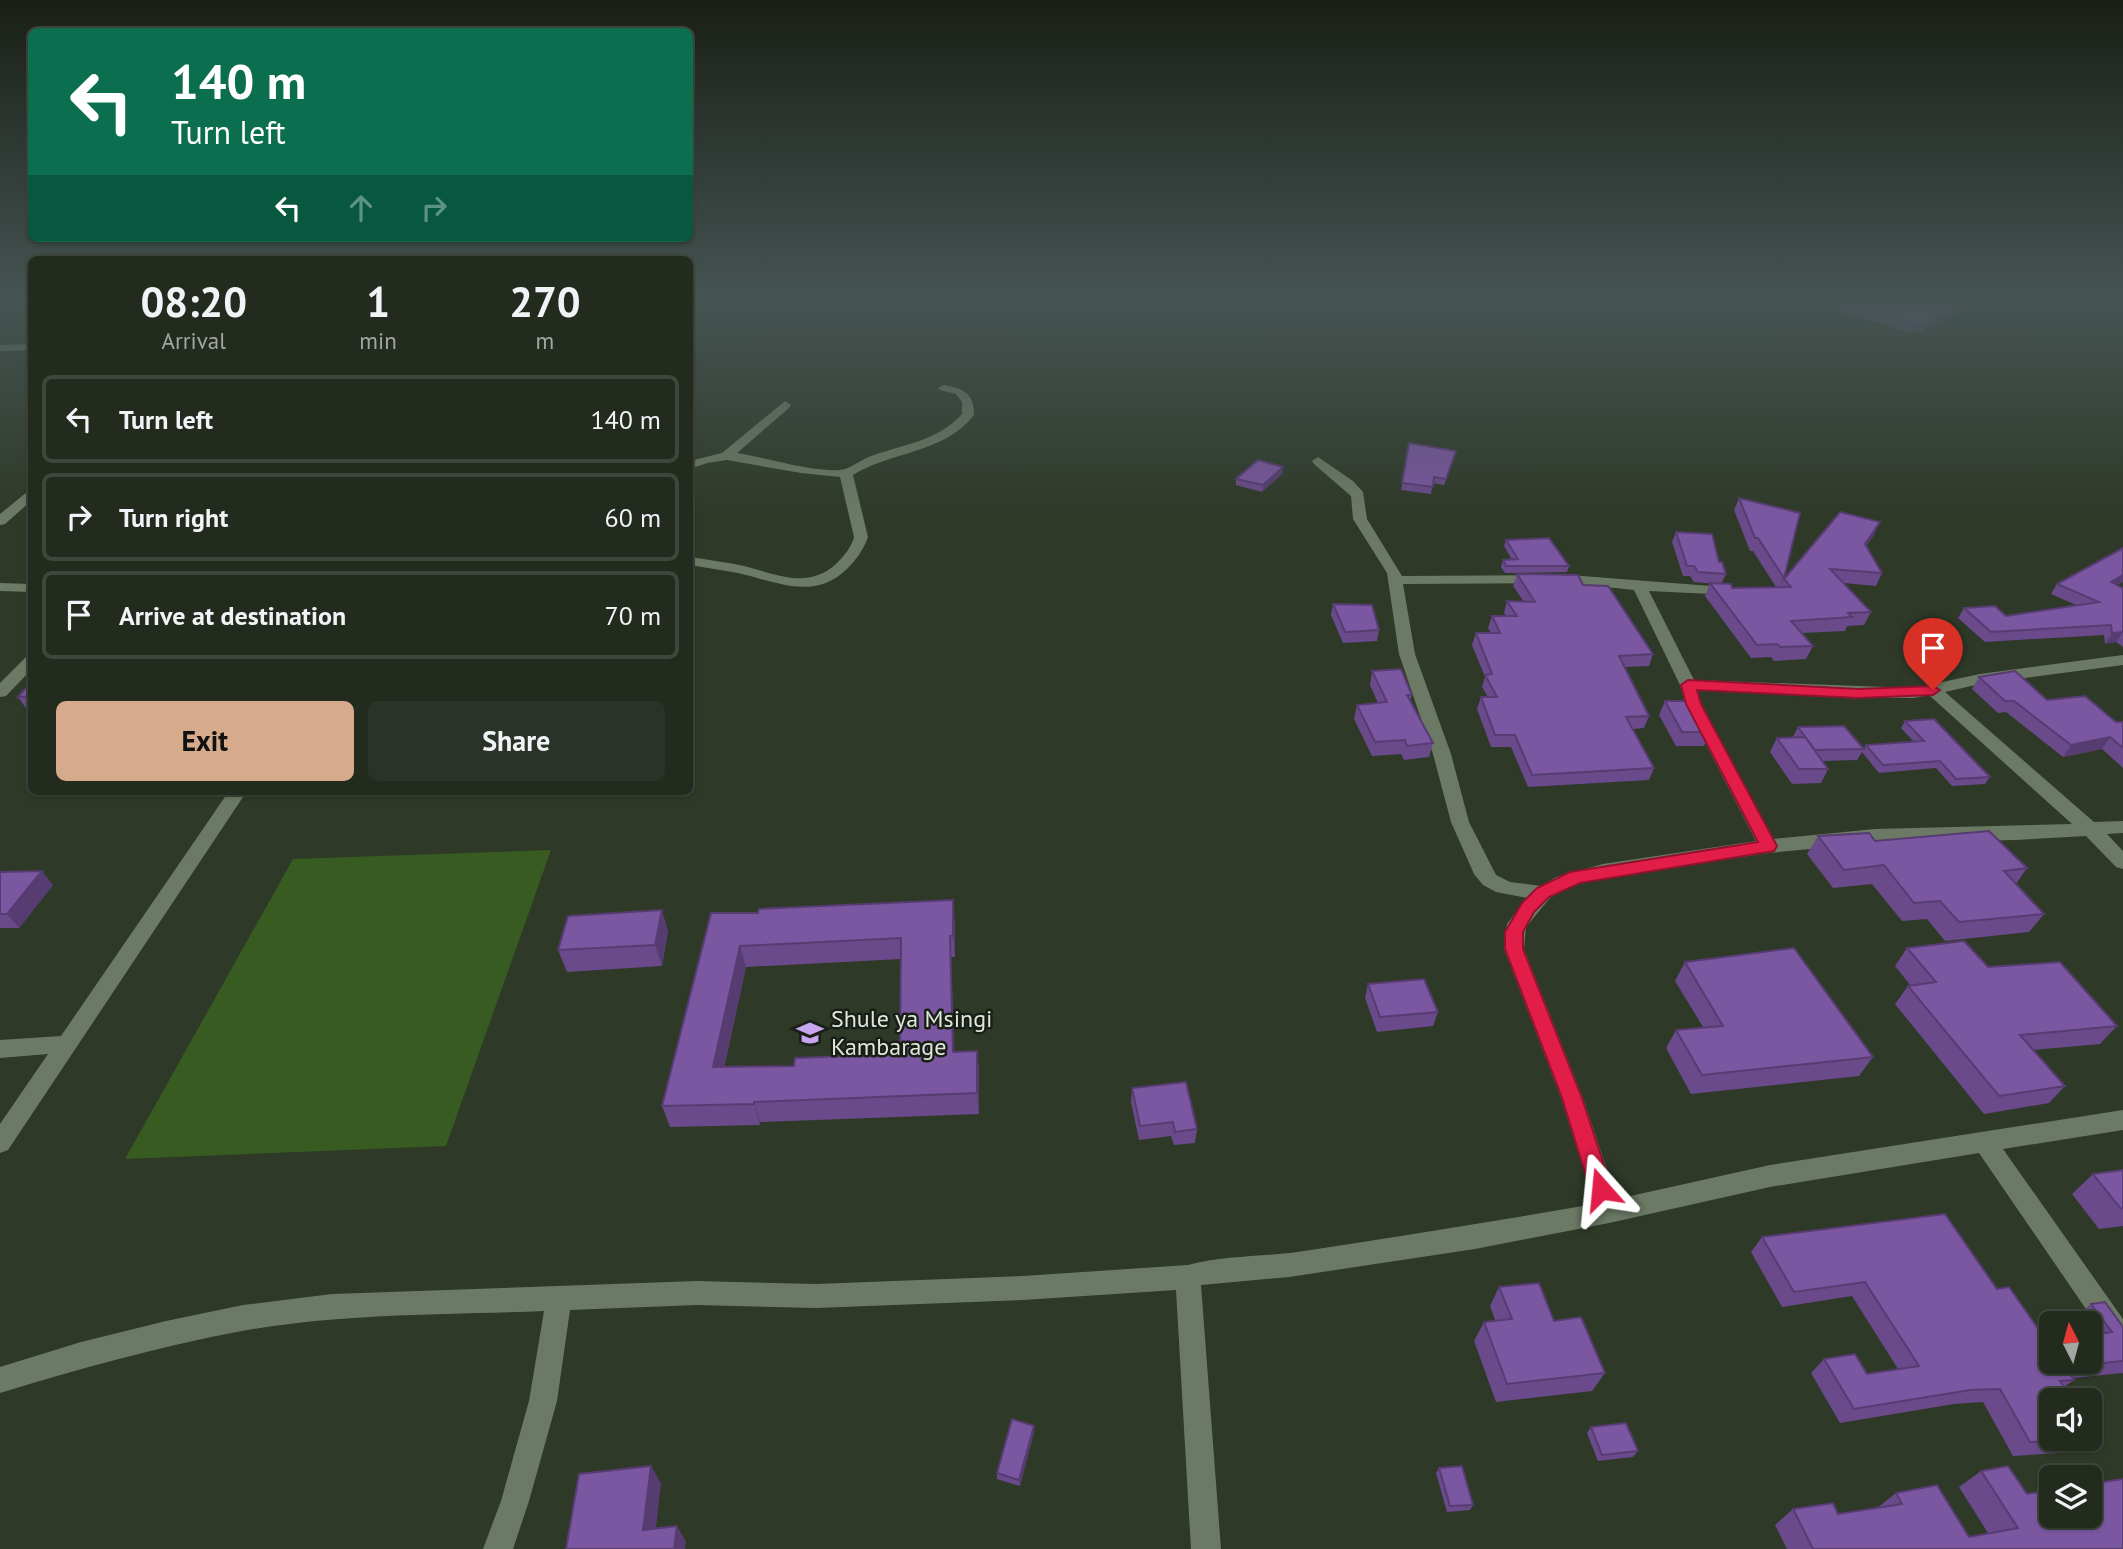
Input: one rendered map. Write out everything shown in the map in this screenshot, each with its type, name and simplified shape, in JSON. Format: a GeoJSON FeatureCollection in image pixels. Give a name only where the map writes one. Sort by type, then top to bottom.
{"type":"FeatureCollection","features":[{"type":"Feature","properties":{"kind":"street"},"geometry":{"type":"LineString","coordinates":[[693,464],[744,456],[785,467],[847,473],[862,462],[921,444],[960,425],[968,415],[968,401],[960,392],[944,388]]}},
{"type":"Feature","properties":{"kind":"street"},"geometry":{"type":"LineString","coordinates":[[725,457],[785,404]]}},
{"type":"Feature","properties":{"kind":"street"},"geometry":{"type":"LineString","coordinates":[[1318,461],[1358,495],[1360,519],[1396,580],[1407,654],[1442,754],[1460,822],[1484,874],[1495,885],[1543,893]]}},
{"type":"Feature","properties":{"kind":"street"},"geometry":{"type":"LineString","coordinates":[[693,561],[741,569],[794,584],[811,584],[826,580],[845,562],[860,540],[861,527],[846,479],[847,473]]}},
{"type":"Feature","properties":{"kind":"street"},"geometry":{"type":"LineString","coordinates":[[0,521],[28,496]]}},
{"type":"Feature","properties":{"kind":"street"},"geometry":{"type":"LineString","coordinates":[[1396,580],[1559,578],[1734,591]]}},
{"type":"Feature","properties":{"kind":"street"},"geometry":{"type":"LineString","coordinates":[[1639,586],[1688,685],[1693,704],[1768,846]]}},
{"type":"Feature","properties":{"kind":"street"},"geometry":{"type":"LineString","coordinates":[[0,587],[28,588]]}},
{"type":"Feature","properties":{"kind":"street"},"geometry":{"type":"LineString","coordinates":[[1688,685],[1858,694],[1933,690],[1980,680],[2123,660]]}},
{"type":"Feature","properties":{"kind":"street"},"geometry":{"type":"LineString","coordinates":[[0,692],[28,664]]}},
{"type":"Feature","properties":{"kind":"street"},"geometry":{"type":"LineString","coordinates":[[1933,690],[2092,831],[2123,862]]}},
{"type":"Feature","properties":{"kind":"street"},"geometry":{"type":"LineString","coordinates":[[0,1143],[235,795]]}},
{"type":"Feature","properties":{"kind":"street"},"geometry":{"type":"LineString","coordinates":[[1609,1212],[1572,1098],[1514,949],[1517,924],[1543,893],[1563,881],[1603,871],[1768,846],[1875,836],[2092,831],[2123,827]]}},
{"type":"Feature","properties":{"kind":"street"},"geometry":{"type":"LineString","coordinates":[[0,1049],[67,1044]]}},
{"type":"Feature","properties":{"kind":"street"},"geometry":{"type":"LineString","coordinates":[[0,1381],[81,1355],[243,1318],[332,1307],[697,1293],[816,1296],[1023,1287],[1188,1277],[1210,1271],[1289,1265],[1475,1237],[1609,1212],[1770,1176],[2123,1120]]}},
{"type":"Feature","properties":{"kind":"street"},"geometry":{"type":"LineString","coordinates":[[1985,1142],[2123,1341]]}},
{"type":"Feature","properties":{"kind":"street"},"geometry":{"type":"LineString","coordinates":[[1188,1277],[1206,1549]]}},
{"type":"Feature","properties":{"kind":"street"},"geometry":{"type":"LineString","coordinates":[[498,1549],[515,1501],[543,1401],[559,1298]]}},
{"type":"Feature","properties":{"kind":"green space"},"geometry":{"type":"Polygon","coordinates":[[[551,850],[446,1146],[125,1159],[293,859],[551,850]]]}},
{"type":"Feature","properties":{"kind":"building"},"geometry":{"type":"Polygon","coordinates":[[[1409,443],[1456,451],[1446,479],[1434,477],[1433,487],[1402,483],[1409,443]]]}},
{"type":"Feature","properties":{"kind":"building"},"geometry":{"type":"Polygon","coordinates":[[[1258,460],[1283,467],[1263,485],[1236,479],[1258,460]]]}},
{"type":"Feature","properties":{"kind":"building"},"geometry":{"type":"Polygon","coordinates":[[[1739,498],[1800,513],[1784,578],[1758,538],[1755,538],[1739,498]]]}},
{"type":"Feature","properties":{"kind":"building"},"geometry":{"type":"Polygon","coordinates":[[[1840,512],[1880,522],[1865,544],[1882,573],[1830,569],[1871,612],[1848,613],[1852,617],[1791,621],[1813,646],[1757,645],[1710,583],[1731,584],[1732,588],[1791,587],[1784,579],[1840,512]]]}},
{"type":"Feature","properties":{"kind":"building"},"geometry":{"type":"Polygon","coordinates":[[[1676,532],[1712,534],[1719,562],[1722,562],[1726,574],[1698,572],[1694,566],[1687,566],[1676,532]]]}},
{"type":"Feature","properties":{"kind":"building"},"geometry":{"type":"Polygon","coordinates":[[[1549,538],[1569,566],[1506,566],[1503,560],[1518,559],[1506,540],[1549,538]]]}},
{"type":"Feature","properties":{"kind":"building"},"geometry":{"type":"Polygon","coordinates":[[[2123,548],[2123,575],[2111,582],[2123,588],[2123,632],[2112,633],[2111,625],[1991,632],[1964,608],[1995,606],[2006,616],[2099,602],[2057,584],[2123,548]]]}},
{"type":"Feature","properties":{"kind":"building"},"geometry":{"type":"Polygon","coordinates":[[[1517,574],[1578,575],[1583,585],[1608,586],[1653,654],[1619,656],[1649,716],[1626,717],[1654,768],[1532,775],[1515,735],[1495,735],[1481,697],[1497,697],[1485,675],[1492,674],[1476,633],[1500,633],[1492,616],[1517,616],[1507,601],[1535,602],[1517,574]]]}},
{"type":"Feature","properties":{"kind":"building"},"geometry":{"type":"Polygon","coordinates":[[[1333,604],[1372,605],[1379,630],[1345,632],[1333,604]]]}},
{"type":"Feature","properties":{"kind":"building"},"geometry":{"type":"Polygon","coordinates":[[[1401,669],[1412,695],[1407,695],[1433,743],[1407,746],[1405,740],[1375,742],[1357,705],[1387,702],[1372,671],[1401,669]]]}},
{"type":"Feature","properties":{"kind":"building"},"geometry":{"type":"Polygon","coordinates":[[[2015,671],[2047,700],[2085,696],[2116,722],[2123,722],[2123,748],[2110,737],[2071,745],[2014,701],[2005,701],[1979,677],[2015,671]]]}},
{"type":"Feature","properties":{"kind":"building"},"geometry":{"type":"Polygon","coordinates":[[[28,686],[28,696],[18,697],[28,686]]]}},
{"type":"Feature","properties":{"kind":"building"},"geometry":{"type":"Polygon","coordinates":[[[1665,701],[1694,701],[1710,732],[1682,732],[1665,701]]]}},
{"type":"Feature","properties":{"kind":"building"},"geometry":{"type":"Polygon","coordinates":[[[1934,719],[1990,777],[1956,779],[1940,761],[1883,765],[1866,745],[1924,741],[1905,721],[1934,719]]]}},
{"type":"Feature","properties":{"kind":"building"},"geometry":{"type":"Polygon","coordinates":[[[1844,726],[1864,749],[1815,750],[1798,727],[1844,726]]]}},
{"type":"Feature","properties":{"kind":"building"},"geometry":{"type":"Polygon","coordinates":[[[1805,737],[1828,769],[1799,769],[1777,738],[1805,737]]]}},
{"type":"Feature","properties":{"kind":"building"},"geometry":{"type":"Polygon","coordinates":[[[1989,831],[2027,868],[2004,871],[2044,914],[1959,922],[1940,901],[1914,903],[1884,865],[1844,870],[1818,836],[1869,833],[1875,841],[1989,831]]]}},
{"type":"Feature","properties":{"kind":"building"},"geometry":{"type":"Polygon","coordinates":[[[42,871],[7,914],[0,914],[0,872],[42,871]]]}},
{"type":"Feature","properties":{"kind":"building"},"geometry":{"type":"Polygon","coordinates":[[[953,900],[953,936],[950,936],[953,1052],[977,1051],[977,1093],[662,1106],[711,913],[758,913],[759,909],[953,900]],[[901,938],[740,946],[713,1067],[794,1066],[795,1058],[900,1054],[901,938]]]}},
{"type":"Feature","properties":{"kind":"building"},"geometry":{"type":"Polygon","coordinates":[[[662,910],[655,945],[558,950],[568,916],[662,910]]]}},
{"type":"Feature","properties":{"kind":"building"},"geometry":{"type":"Polygon","coordinates":[[[1964,941],[1988,967],[2060,962],[2117,1026],[2020,1035],[2065,1086],[1999,1096],[1908,986],[1936,982],[1907,948],[1964,941]]]}},
{"type":"Feature","properties":{"kind":"building"},"geometry":{"type":"Polygon","coordinates":[[[1794,948],[1873,1057],[1702,1075],[1676,1030],[1723,1026],[1685,962],[1794,948]]]}},
{"type":"Feature","properties":{"kind":"building"},"geometry":{"type":"Polygon","coordinates":[[[1424,979],[1438,1012],[1380,1017],[1368,984],[1424,979]]]}},
{"type":"Feature","properties":{"kind":"building"},"geometry":{"type":"Polygon","coordinates":[[[1186,1082],[1197,1129],[1175,1132],[1173,1122],[1140,1126],[1132,1088],[1186,1082]]]}},
{"type":"Feature","properties":{"kind":"building"},"geometry":{"type":"Polygon","coordinates":[[[2123,1170],[2123,1208],[2121,1209],[2093,1174],[2123,1170]]]}},
{"type":"Feature","properties":{"kind":"building"},"geometry":{"type":"Polygon","coordinates":[[[1945,1214],[1997,1289],[2009,1287],[2039,1330],[2039,1374],[2070,1374],[2074,1380],[2060,1381],[2064,1388],[2039,1388],[2039,1442],[2030,1442],[2000,1389],[1970,1390],[1854,1409],[1824,1359],[1855,1354],[1867,1374],[1919,1366],[1865,1282],[1794,1292],[1762,1237],[1945,1214]]]}},
{"type":"Feature","properties":{"kind":"building"},"geometry":{"type":"Polygon","coordinates":[[[1539,1283],[1554,1321],[1581,1317],[1605,1373],[1507,1384],[1484,1322],[1512,1319],[1499,1287],[1539,1283]]]}},
{"type":"Feature","properties":{"kind":"building"},"geometry":{"type":"Polygon","coordinates":[[[2105,1302],[2123,1327],[2123,1361],[2102,1363],[2102,1333],[2112,1332],[2102,1319],[2102,1311],[2096,1311],[2091,1304],[2105,1302]]]}},
{"type":"Feature","properties":{"kind":"building"},"geometry":{"type":"Polygon","coordinates":[[[1012,1419],[1034,1426],[1019,1480],[997,1473],[1012,1419]]]}},
{"type":"Feature","properties":{"kind":"building"},"geometry":{"type":"Polygon","coordinates":[[[1626,1423],[1638,1451],[1602,1455],[1591,1427],[1626,1423]]]}},
{"type":"Feature","properties":{"kind":"building"},"geometry":{"type":"Polygon","coordinates":[[[651,1466],[643,1530],[677,1526],[674,1549],[566,1549],[579,1474],[651,1466]]]}},
{"type":"Feature","properties":{"kind":"building"},"geometry":{"type":"Polygon","coordinates":[[[1462,1466],[1473,1505],[1450,1506],[1439,1468],[1462,1466]]]}},
{"type":"Feature","properties":{"kind":"building"},"geometry":{"type":"Polygon","coordinates":[[[2008,1466],[2027,1494],[2039,1492],[2039,1528],[2102,1528],[2102,1482],[2123,1479],[2123,1549],[1813,1549],[1793,1509],[1833,1503],[1838,1514],[1902,1504],[1896,1493],[1937,1485],[1969,1537],[2018,1528],[1981,1471],[2008,1466]]]}},
{"type":"Feature","properties":{"kind":"place","name":"Shule ya Msingi Kambarage"},"geometry":{"type":"Point","coordinates":[810,1033]}},
{"type":"Feature","properties":{"kind":"route"},"geometry":{"type":"LineString","coordinates":[[1601,1189],[1572,1098],[1518,963],[1514,949],[1517,924],[1543,893],[1563,881],[1603,871],[1768,846],[1693,704],[1688,685],[1858,694],[1933,690]]}}]}
